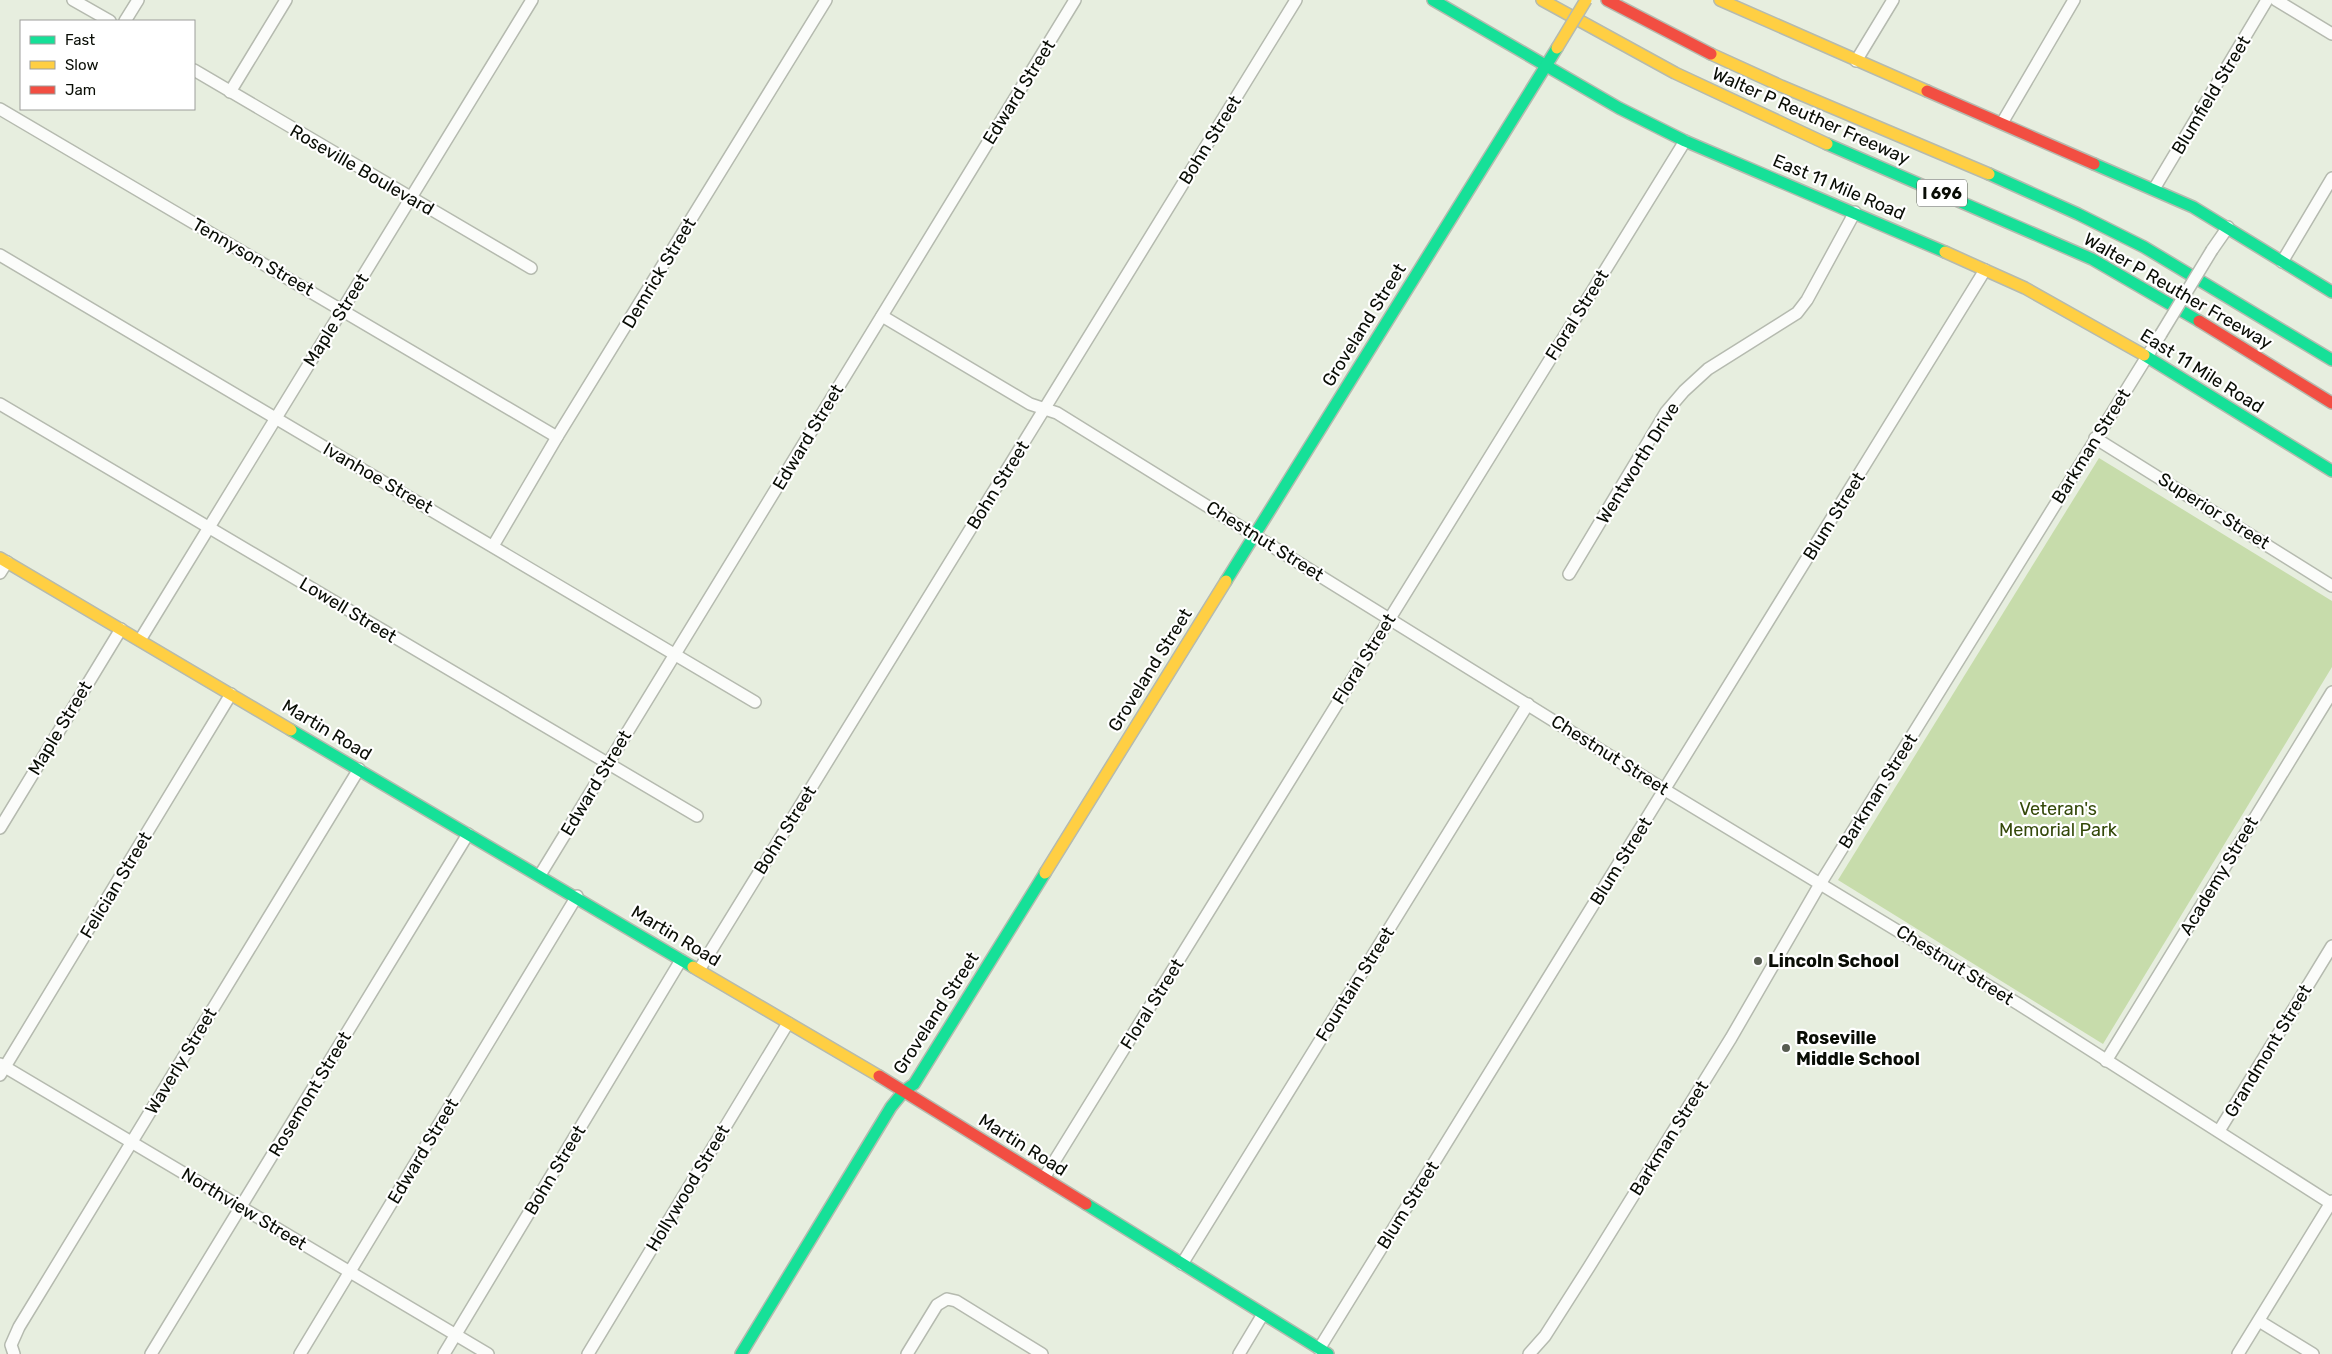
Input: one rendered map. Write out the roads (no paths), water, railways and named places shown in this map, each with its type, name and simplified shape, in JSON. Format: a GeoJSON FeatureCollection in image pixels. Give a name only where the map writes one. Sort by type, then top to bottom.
{"type":"FeatureCollection","features":[{"type":"Feature","properties":{"kind":"main road","name":"East 11 Mile Road"},"geometry":{"type":"LineString","coordinates":[[1434,0],[1619,108],[1685,141],[1855,212],[2057,304],[2332,471]]}},
{"type":"Feature","properties":{"kind":"main road","name":"Walter P Reuther Freeway"},"geometry":{"type":"LineString","coordinates":[[1542,0],[1600,35],[1715,94],[2092,259],[2152,292],[2332,402]]}},
{"type":"Feature","properties":{"kind":"main road","name":"Groveland Street"},"geometry":{"type":"LineString","coordinates":[[741,1354],[890,1107],[904,1091],[914,1084],[1586,0]]}},
{"type":"Feature","properties":{"kind":"main road","name":"Walter P Reuther Freeway"},"geometry":{"type":"LineString","coordinates":[[1607,0],[1725,61],[2042,197],[2117,233],[2183,269],[2332,360]]}},
{"type":"Feature","properties":{"kind":"main road"},"geometry":{"type":"LineString","coordinates":[[1720,0],[1735,3],[1856,61],[2002,122],[2193,207],[2332,292]]}},
{"type":"Feature","properties":{"kind":"main road","name":"Martin Road"},"geometry":{"type":"LineString","coordinates":[[4,560],[468,834],[577,896],[681,960],[904,1091],[1323,1351]]}},
{"type":"Feature","properties":{"kind":"street"},"geometry":{"type":"LineString","coordinates":[[73,0],[108,20]]}},
{"type":"Feature","properties":{"kind":"street"},"geometry":{"type":"LineString","coordinates":[[126,20],[138,0]]}},
{"type":"Feature","properties":{"kind":"street"},"geometry":{"type":"LineString","coordinates":[[230,92],[286,0]]}},
{"type":"Feature","properties":{"kind":"street","name":"Maple Street"},"geometry":{"type":"LineString","coordinates":[[140,640],[532,0]]}},
{"type":"Feature","properties":{"kind":"street","name":"Demrick Street"},"geometry":{"type":"LineString","coordinates":[[494,546],[557,437],[826,0]]}},
{"type":"Feature","properties":{"kind":"street","name":"Edward Street"},"geometry":{"type":"LineString","coordinates":[[540,875],[1075,0]]}},
{"type":"Feature","properties":{"kind":"street","name":"Bohn Street"},"geometry":{"type":"LineString","coordinates":[[699,970],[1296,0]]}},
{"type":"Feature","properties":{"kind":"street"},"geometry":{"type":"LineString","coordinates":[[1856,61],[1893,0]]}},
{"type":"Feature","properties":{"kind":"street"},"geometry":{"type":"LineString","coordinates":[[2002,122],[2074,0]]}},
{"type":"Feature","properties":{"kind":"street","name":"Blumfield Street"},"geometry":{"type":"LineString","coordinates":[[2154,190],[2267,0]]}},
{"type":"Feature","properties":{"kind":"street"},"geometry":{"type":"LineString","coordinates":[[2276,0],[2332,34]]}},
{"type":"Feature","properties":{"kind":"street","name":"Roseville Boulevard"},"geometry":{"type":"LineString","coordinates":[[195,71],[531,268]]}},
{"type":"Feature","properties":{"kind":"street","name":"Tennyson Street"},"geometry":{"type":"LineString","coordinates":[[0,109],[557,437]]}},
{"type":"Feature","properties":{"kind":"street","name":"Floral Street"},"geometry":{"type":"LineString","coordinates":[[1044,1178],[1685,141]]}},
{"type":"Feature","properties":{"kind":"street"},"geometry":{"type":"LineString","coordinates":[[2282,262],[2332,178]]}},
{"type":"Feature","properties":{"kind":"street","name":"Wentworth Drive"},"geometry":{"type":"LineString","coordinates":[[1569,574],[1666,412],[1684,391],[1708,369],[1797,313],[1807,300],[1855,212]]}},
{"type":"Feature","properties":{"kind":"street","name":"Barkman Street"},"geometry":{"type":"LineString","coordinates":[[1529,1354],[1545,1336],[1589,1267],[1731,1038],[1820,884],[2095,438],[2212,250],[2228,228]]}},
{"type":"Feature","properties":{"kind":"street","name":"Ivanhoe Street"},"geometry":{"type":"LineString","coordinates":[[0,255],[755,702]]}},
{"type":"Feature","properties":{"kind":"street","name":"Blum Street"},"geometry":{"type":"LineString","coordinates":[[1323,1351],[1985,270]]}},
{"type":"Feature","properties":{"kind":"street","name":"Chestnut Street"},"geometry":{"type":"LineString","coordinates":[[882,316],[1030,404],[1057,413],[1666,790],[2012,1000],[2332,1202]]}},
{"type":"Feature","properties":{"kind":"street","name":"Lowell Street"},"geometry":{"type":"LineString","coordinates":[[0,404],[697,816]]}},
{"type":"Feature","properties":{"kind":"street","name":"Superior Street"},"geometry":{"type":"LineString","coordinates":[[2095,438],[2332,586]]}},
{"type":"Feature","properties":{"kind":"street"},"geometry":{"type":"LineString","coordinates":[[0,573],[4,560]]}},
{"type":"Feature","properties":{"kind":"street","name":"Maple Street"},"geometry":{"type":"LineString","coordinates":[[0,828],[121,629]]}},
{"type":"Feature","properties":{"kind":"street","name":"Academy Street"},"geometry":{"type":"LineString","coordinates":[[2106,1061],[2332,692]]}},
{"type":"Feature","properties":{"kind":"street","name":"Felician Street"},"geometry":{"type":"LineString","coordinates":[[2,1069],[231,694]]}},
{"type":"Feature","properties":{"kind":"street","name":"Fountain Street"},"geometry":{"type":"LineString","coordinates":[[1182,1264],[1528,704]]}},
{"type":"Feature","properties":{"kind":"street","name":"Waverly Street"},"geometry":{"type":"LineString","coordinates":[[14,1354],[11,1345],[16,1334],[358,769]]}},
{"type":"Feature","properties":{"kind":"street","name":"Rosemont Street"},"geometry":{"type":"LineString","coordinates":[[152,1354],[468,834]]}},
{"type":"Feature","properties":{"kind":"street","name":"Edward Street"},"geometry":{"type":"LineString","coordinates":[[300,1354],[577,896]]}},
{"type":"Feature","properties":{"kind":"street","name":"Grandmont Street"},"geometry":{"type":"LineString","coordinates":[[2219,1131],[2332,946]]}},
{"type":"Feature","properties":{"kind":"street","name":"Bohn Street"},"geometry":{"type":"LineString","coordinates":[[444,1354],[681,960]]}},
{"type":"Feature","properties":{"kind":"street","name":"Hollywood Street"},"geometry":{"type":"LineString","coordinates":[[588,1354],[788,1023]]}},
{"type":"Feature","properties":{"kind":"street","name":"Northview Street"},"geometry":{"type":"LineString","coordinates":[[2,1069],[132,1142],[488,1354]]}},
{"type":"Feature","properties":{"kind":"street"},"geometry":{"type":"LineString","coordinates":[[2238,1354],[2332,1202]]}},
{"type":"Feature","properties":{"kind":"street"},"geometry":{"type":"LineString","coordinates":[[907,1354],[937,1305],[944,1300],[956,1301],[1042,1354]]}},
{"type":"Feature","properties":{"kind":"street"},"geometry":{"type":"LineString","coordinates":[[1239,1354],[1263,1314]]}},
{"type":"Feature","properties":{"kind":"street"},"geometry":{"type":"LineString","coordinates":[[2259,1321],[2313,1354]]}},
{"type":"Feature","properties":{"kind":"place","name":"Lincoln School"},"geometry":{"type":"Point","coordinates":[1758,961]}},
{"type":"Feature","properties":{"kind":"place","name":"Roseville Middle School"},"geometry":{"type":"Point","coordinates":[1786,1048]}},
{"type":"Feature","properties":{"kind":"park label","name":"Veteran's Memorial Park"},"geometry":{"type":"Point","coordinates":[2058,820]}}]}
